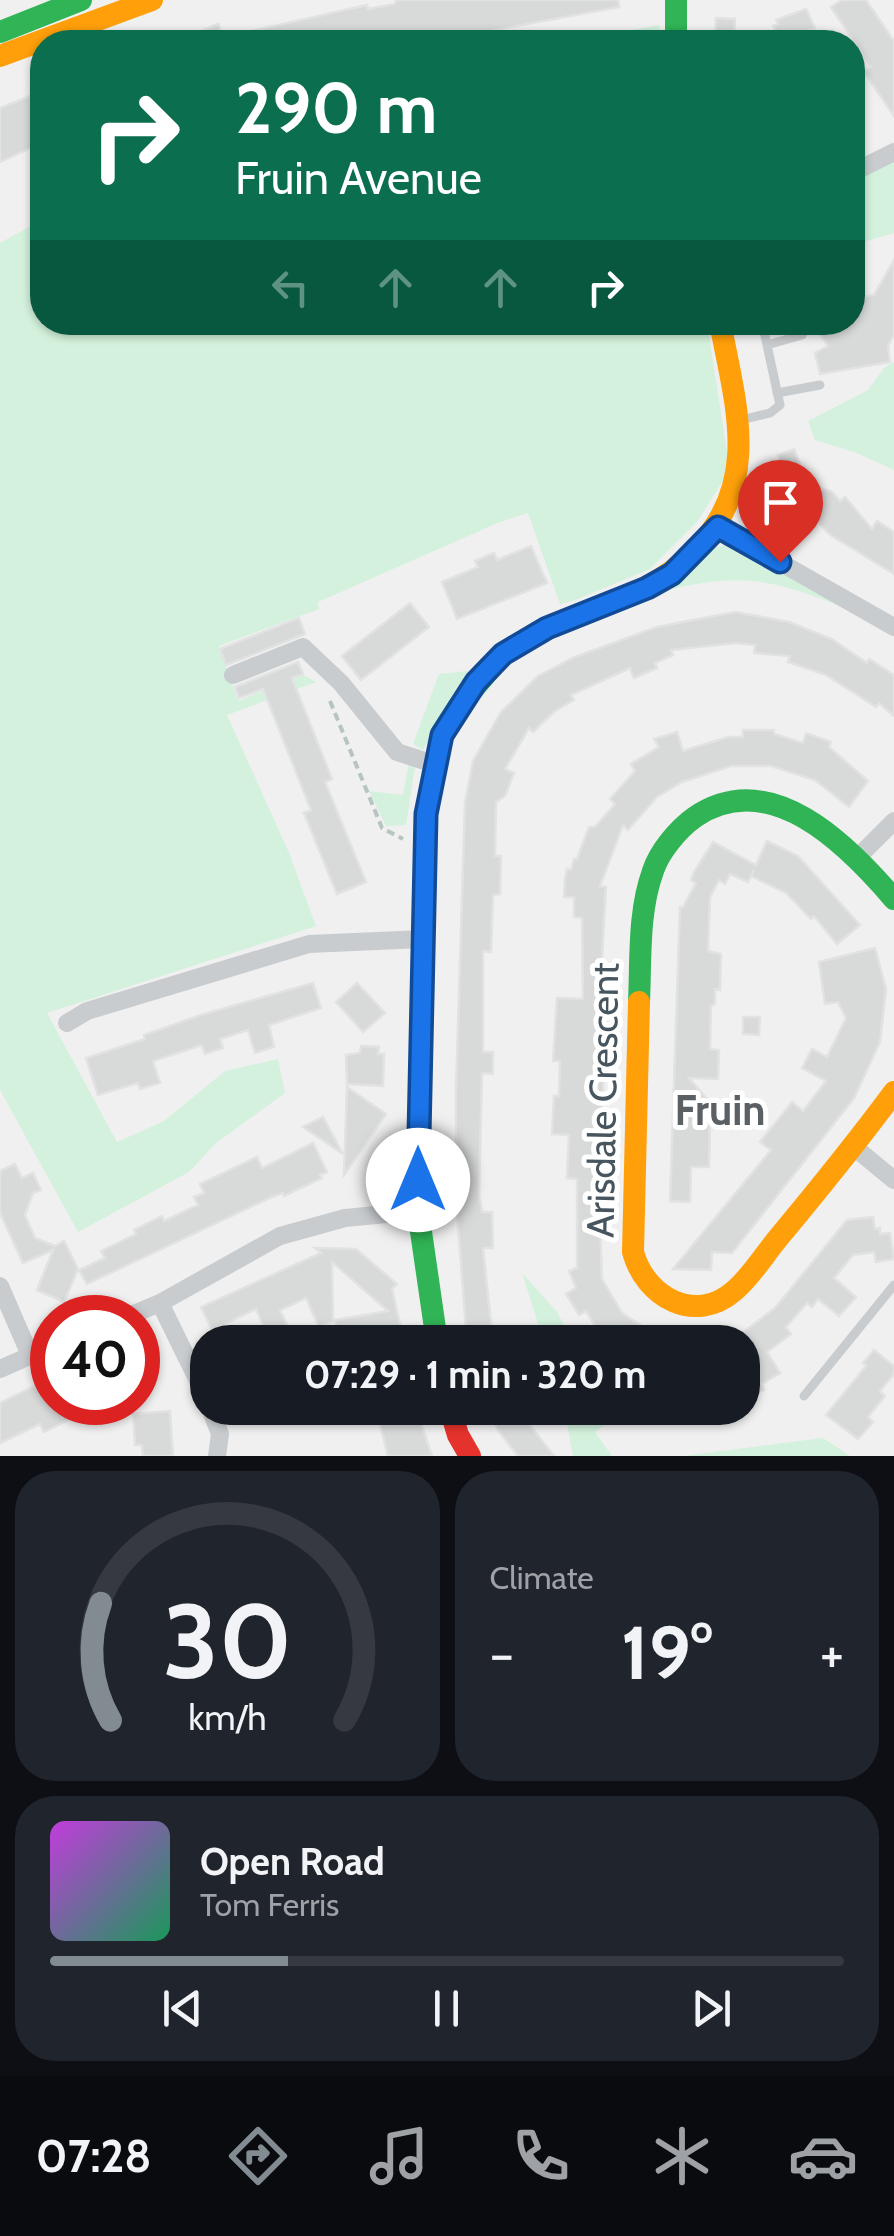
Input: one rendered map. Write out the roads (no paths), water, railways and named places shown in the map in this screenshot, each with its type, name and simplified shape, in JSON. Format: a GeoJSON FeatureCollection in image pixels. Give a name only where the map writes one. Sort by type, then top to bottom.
{"type":"FeatureCollection","features":[{"type":"Feature","properties":{"kind":"street"},"geometry":{"type":"LineString","coordinates":[[0,32],[81,0]]}},
{"type":"Feature","properties":{"kind":"street"},"geometry":{"type":"LineString","coordinates":[[71,30],[152,0]]}},
{"type":"Feature","properties":{"kind":"street"},"geometry":{"type":"LineString","coordinates":[[676,0],[676,30]]}},
{"type":"Feature","properties":{"kind":"street"},"geometry":{"type":"LineString","coordinates":[[0,56],[30,45]]}},
{"type":"Feature","properties":{"kind":"street"},"geometry":{"type":"LineString","coordinates":[[865,166],[894,152]]}},
{"type":"Feature","properties":{"kind":"street"},"geometry":{"type":"LineString","coordinates":[[435,1325],[418,1211],[418,1088],[426,814],[442,735],[476,682],[503,654],[547,628],[672,574],[718,527],[733,492],[739,456],[738,421],[722,335]]}},
{"type":"Feature","properties":{"kind":"street"},"geometry":{"type":"LineString","coordinates":[[718,527],[894,627]]}},
{"type":"Feature","properties":{"kind":"street"},"geometry":{"type":"LineString","coordinates":[[233,674],[304,647],[341,683],[397,752],[434,764]]}},
{"type":"Feature","properties":{"kind":"street","name":"Arisdale Crescent"},"geometry":{"type":"LineString","coordinates":[[894,899],[858,857],[828,832],[793,810],[757,802],[716,804],[682,826],[653,868],[642,924],[632,1217],[633,1256],[644,1279],[665,1298],[690,1308],[714,1304],[734,1291],[854,1147],[894,1092]]}},
{"type":"Feature","properties":{"kind":"street"},"geometry":{"type":"LineString","coordinates":[[858,857],[894,821]]}},
{"type":"Feature","properties":{"kind":"street"},"geometry":{"type":"LineString","coordinates":[[67,1024],[87,1011],[310,944],[423,938]]}},
{"type":"Feature","properties":{"kind":"street"},"geometry":{"type":"LineString","coordinates":[[854,1147],[894,1180]]}},
{"type":"Feature","properties":{"kind":"street"},"geometry":{"type":"LineString","coordinates":[[190,1365],[160,1303],[280,1236],[345,1218],[418,1211]]}},
{"type":"Feature","properties":{"kind":"street"},"geometry":{"type":"LineString","coordinates":[[0,1286],[30,1355],[0,1369]]}},
{"type":"Feature","properties":{"kind":"street"},"geometry":{"type":"LineString","coordinates":[[217,1425],[220,1434],[217,1456]]}},
{"type":"Feature","properties":{"kind":"street"},"geometry":{"type":"LineString","coordinates":[[455,1425],[470,1456]]}},
{"type":"Feature","properties":{"kind":"lane"},"geometry":{"type":"LineString","coordinates":[[738,421],[770,413],[780,406],[764,335]]}},
{"type":"Feature","properties":{"kind":"lane"},"geometry":{"type":"LineString","coordinates":[[766,345],[802,335]]}},
{"type":"Feature","properties":{"kind":"lane"},"geometry":{"type":"LineString","coordinates":[[777,393],[820,385]]}},
{"type":"Feature","properties":{"kind":"lane"},"geometry":{"type":"LineString","coordinates":[[804,1396],[894,1285]]}},
{"type":"Feature","properties":{"kind":"district","name":"Fruin"},"geometry":{"type":"Point","coordinates":[720,1110]}}]}
